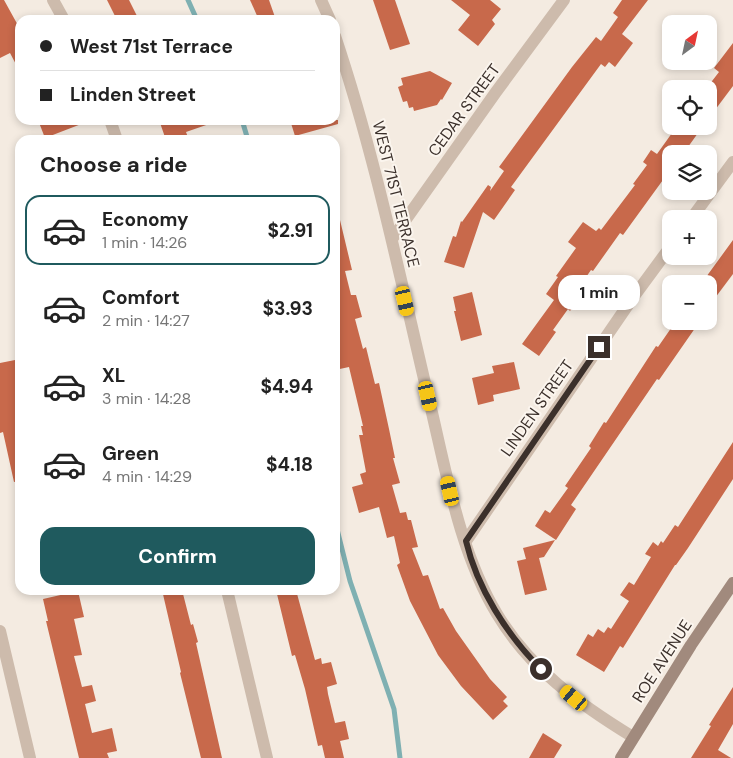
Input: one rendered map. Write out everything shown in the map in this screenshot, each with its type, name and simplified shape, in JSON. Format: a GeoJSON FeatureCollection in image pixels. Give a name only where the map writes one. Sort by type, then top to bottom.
{"type":"FeatureCollection","features":[{"type":"Feature","properties":{"kind":"main road","name":"ROE AVENUE"},"geometry":{"type":"LineString","coordinates":[[621,758],[733,583]]}},
{"type":"Feature","properties":{"kind":"street"},"geometry":{"type":"LineString","coordinates":[[53,0],[61,15]]}},
{"type":"Feature","properties":{"kind":"street"},"geometry":{"type":"LineString","coordinates":[[321,0],[328,15]]}},
{"type":"Feature","properties":{"kind":"street","name":"CEDAR STREET"},"geometry":{"type":"LineString","coordinates":[[392,239],[564,0]]}},
{"type":"Feature","properties":{"kind":"street","name":"WEST 71ST TERRACE"},"geometry":{"type":"LineString","coordinates":[[340,51],[362,119],[455,510],[470,556],[496,613],[531,659],[551,680],[574,698],[633,737]]}},
{"type":"Feature","properties":{"kind":"street"},"geometry":{"type":"LineString","coordinates":[[698,210],[733,162]]}},
{"type":"Feature","properties":{"kind":"street","name":"LINDEN STREET"},"geometry":{"type":"LineString","coordinates":[[466,541],[662,258]]}},
{"type":"Feature","properties":{"kind":"street"},"geometry":{"type":"LineString","coordinates":[[228,595],[267,758]]}},
{"type":"Feature","properties":{"kind":"street"},"geometry":{"type":"LineString","coordinates":[[0,631],[30,758]]}},
{"type":"Feature","properties":{"kind":"building"},"geometry":{"type":"Polygon","coordinates":[[[0,0],[4,0],[15,20],[15,62],[10,53],[0,58],[0,0]]]}},
{"type":"Feature","properties":{"kind":"building"},"geometry":{"type":"Polygon","coordinates":[[[107,0],[129,0],[136,15],[114,15],[107,0]]]}},
{"type":"Feature","properties":{"kind":"building"},"geometry":{"type":"Polygon","coordinates":[[[250,0],[269,0],[274,15],[257,15],[250,0]]]}},
{"type":"Feature","properties":{"kind":"building"},"geometry":{"type":"Polygon","coordinates":[[[373,0],[395,0],[410,44],[390,50],[373,0]]]}},
{"type":"Feature","properties":{"kind":"building"},"geometry":{"type":"Polygon","coordinates":[[[451,0],[490,0],[501,9],[492,20],[495,24],[478,46],[458,30],[470,15],[451,0]]]}},
{"type":"Feature","properties":{"kind":"building"},"geometry":{"type":"Polygon","coordinates":[[[622,0],[648,0],[622,34],[633,43],[615,67],[609,62],[605,67],[601,64],[511,187],[515,190],[494,220],[483,212],[464,268],[444,262],[453,236],[456,237],[461,221],[488,185],[491,187],[490,191],[504,171],[499,167],[572,67],[596,37],[601,41],[618,17],[613,13],[622,0]]]}},
{"type":"Feature","properties":{"kind":"building"},"geometry":{"type":"Polygon","coordinates":[[[733,43],[733,86],[717,107],[717,80],[713,80],[719,72],[716,70],[718,63],[733,43]]]}},
{"type":"Feature","properties":{"kind":"building"},"geometry":{"type":"Polygon","coordinates":[[[430,71],[452,83],[437,105],[414,111],[413,107],[409,108],[407,101],[403,102],[398,87],[403,85],[401,78],[430,71]]]}},
{"type":"Feature","properties":{"kind":"building"},"geometry":{"type":"Polygon","coordinates":[[[40,125],[79,125],[53,135],[44,135],[40,125]]]}},
{"type":"Feature","properties":{"kind":"building"},"geometry":{"type":"Polygon","coordinates":[[[161,125],[206,125],[186,132],[187,135],[164,135],[161,125]]]}},
{"type":"Feature","properties":{"kind":"building"},"geometry":{"type":"Polygon","coordinates":[[[292,125],[334,125],[299,135],[295,135],[292,125]]]}},
{"type":"Feature","properties":{"kind":"building"},"geometry":{"type":"Polygon","coordinates":[[[671,135],[697,135],[689,145],[663,145],[671,135]]]}},
{"type":"Feature","properties":{"kind":"building"},"geometry":{"type":"Polygon","coordinates":[[[662,147],[662,181],[623,235],[620,233],[593,271],[591,270],[575,293],[580,297],[570,311],[568,309],[553,330],[556,332],[539,356],[522,344],[554,300],[546,294],[576,248],[568,242],[583,222],[596,231],[599,228],[601,230],[635,185],[633,184],[647,165],[643,162],[651,150],[657,154],[662,147]]]}},
{"type":"Feature","properties":{"kind":"building"},"geometry":{"type":"Polygon","coordinates":[[[340,220],[352,270],[345,271],[351,295],[356,295],[362,317],[355,319],[363,349],[366,347],[375,384],[379,383],[395,458],[393,458],[400,483],[392,485],[400,513],[406,512],[408,520],[411,520],[418,547],[412,548],[423,576],[428,575],[440,609],[443,608],[456,631],[490,679],[507,697],[503,701],[508,706],[493,720],[461,686],[438,655],[410,601],[397,565],[400,563],[394,536],[387,538],[379,507],[359,513],[352,487],[363,484],[360,474],[366,472],[359,435],[363,435],[361,426],[363,426],[349,367],[340,369],[340,220]]]}},
{"type":"Feature","properties":{"kind":"building"},"geometry":{"type":"Polygon","coordinates":[[[733,240],[733,274],[717,295],[717,275],[708,275],[715,265],[717,265],[717,262],[733,240]]]}},
{"type":"Feature","properties":{"kind":"building"},"geometry":{"type":"Polygon","coordinates":[[[472,292],[482,335],[461,341],[454,311],[456,311],[453,297],[472,292]]]}},
{"type":"Feature","properties":{"kind":"building"},"geometry":{"type":"Polygon","coordinates":[[[670,330],[694,330],[659,380],[657,379],[571,505],[576,509],[556,540],[535,526],[545,510],[550,513],[568,488],[565,486],[591,448],[589,446],[604,422],[606,423],[656,346],[658,347],[670,330]]]}},
{"type":"Feature","properties":{"kind":"building"},"geometry":{"type":"Polygon","coordinates":[[[15,360],[14,482],[3,432],[0,433],[0,363],[15,360]]]}},
{"type":"Feature","properties":{"kind":"building"},"geometry":{"type":"Polygon","coordinates":[[[514,362],[520,389],[493,395],[494,401],[478,405],[472,378],[494,373],[492,366],[514,362]]]}},
{"type":"Feature","properties":{"kind":"building"},"geometry":{"type":"Polygon","coordinates":[[[733,442],[733,479],[675,565],[623,648],[620,646],[604,672],[576,655],[588,634],[593,637],[598,629],[604,633],[608,627],[611,629],[629,601],[620,595],[629,582],[634,585],[651,557],[645,554],[653,542],[658,546],[661,541],[663,543],[675,525],[678,527],[733,442]]]}},
{"type":"Feature","properties":{"kind":"building"},"geometry":{"type":"Polygon","coordinates":[[[555,540],[544,557],[539,558],[547,590],[525,595],[517,561],[526,559],[523,548],[555,540]]]}},
{"type":"Feature","properties":{"kind":"building"},"geometry":{"type":"Polygon","coordinates":[[[60,595],[79,595],[84,617],[74,619],[82,655],[74,656],[82,687],[92,685],[96,701],[85,704],[92,733],[112,728],[117,751],[107,753],[109,758],[79,758],[46,621],[48,621],[43,599],[60,595]]]}},
{"type":"Feature","properties":{"kind":"building"},"geometry":{"type":"Polygon","coordinates":[[[163,595],[183,595],[191,625],[193,624],[198,642],[196,643],[222,758],[201,758],[163,595]]]}},
{"type":"Feature","properties":{"kind":"building"},"geometry":{"type":"Polygon","coordinates":[[[277,595],[297,595],[315,660],[321,658],[322,664],[331,662],[337,684],[327,687],[328,694],[335,723],[345,721],[349,739],[340,741],[344,758],[325,758],[322,745],[318,746],[305,689],[295,655],[292,656],[277,595]]]}},
{"type":"Feature","properties":{"kind":"building"},"geometry":{"type":"Polygon","coordinates":[[[733,687],[733,724],[718,750],[731,758],[691,758],[711,726],[709,725],[733,687]]]}},
{"type":"Feature","properties":{"kind":"building"},"geometry":{"type":"Polygon","coordinates":[[[543,733],[562,745],[554,758],[529,758],[543,733]]]}},
{"type":"Feature","properties":{"kind":"waterway"},"geometry":{"type":"LineString","coordinates":[[188,0],[195,15]]}},
{"type":"Feature","properties":{"kind":"waterway"},"geometry":{"type":"LineString","coordinates":[[244,125],[246,135]]}},
{"type":"Feature","properties":{"kind":"waterway"},"geometry":{"type":"LineString","coordinates":[[340,541],[350,581],[394,709],[400,758]]}},
{"type":"Feature","properties":{"kind":"route"},"geometry":{"type":"LineString","coordinates":[[541,669],[513,637],[496,613],[470,556],[466,541],[599,347]]}}]}
